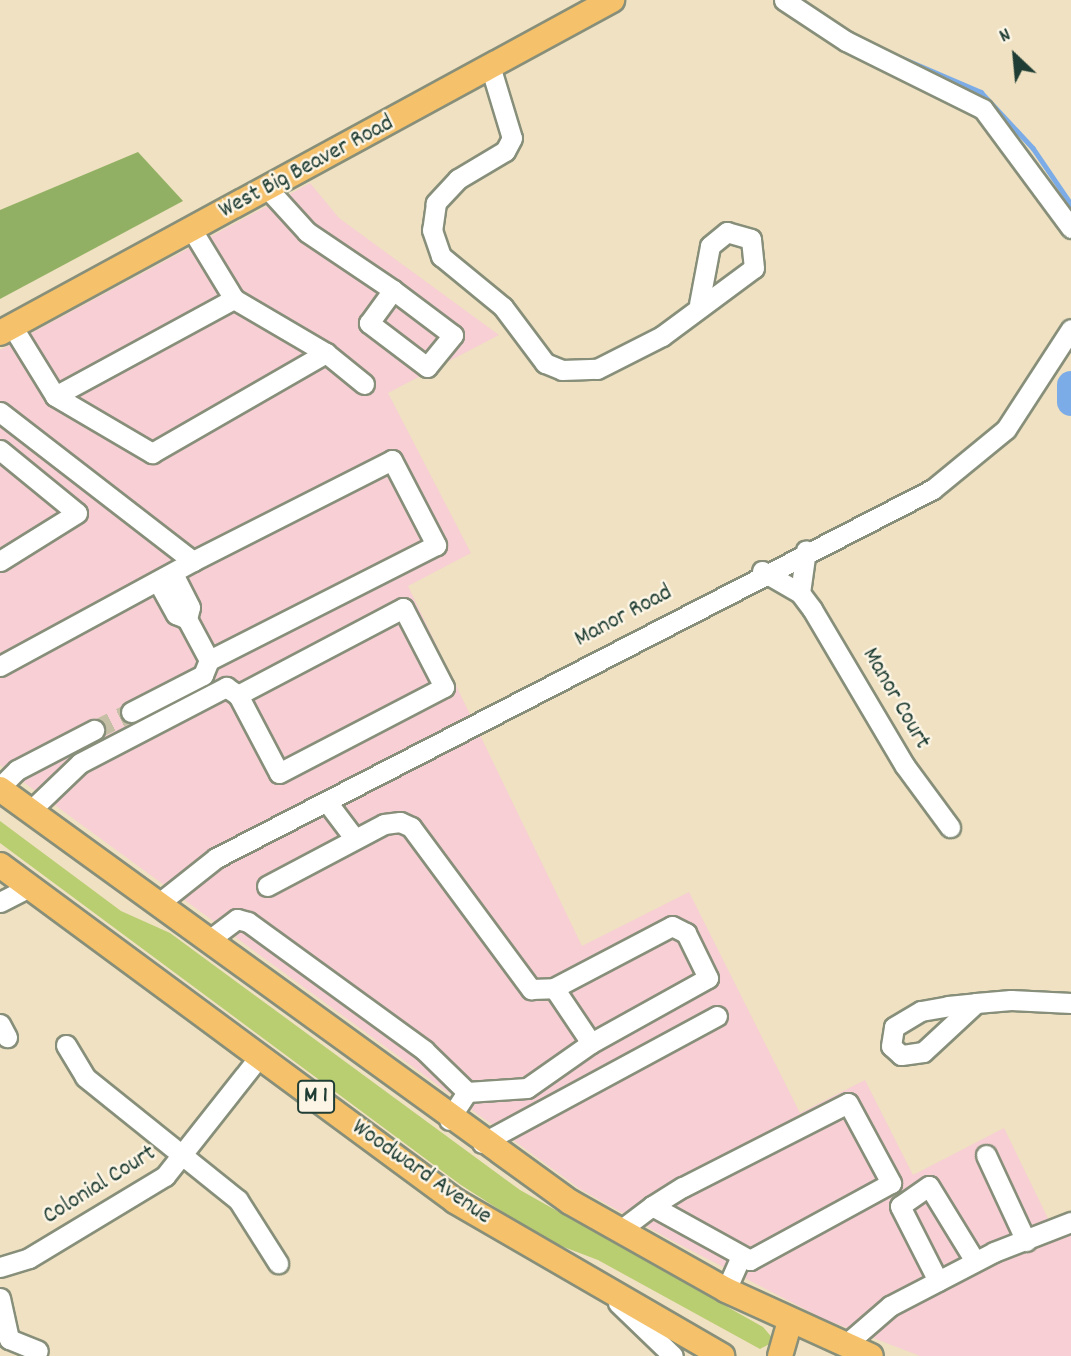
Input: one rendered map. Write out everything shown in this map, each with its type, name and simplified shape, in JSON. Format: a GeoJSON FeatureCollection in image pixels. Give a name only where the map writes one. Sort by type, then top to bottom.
{"type":"FeatureCollection","features":[{"type":"Feature","properties":{"kind":"main road","name":"West Big Beaver Road"},"geometry":{"type":"LineString","coordinates":[[6,329],[491,69],[612,0]]}},
{"type":"Feature","properties":{"kind":"main road","name":"M 1"},"geometry":{"type":"LineString","coordinates":[[0,788],[482,1143],[619,1231],[726,1290],[871,1356]]}},
{"type":"Feature","properties":{"kind":"main road"},"geometry":{"type":"LineString","coordinates":[[0,811],[69,840]]}},
{"type":"Feature","properties":{"kind":"main road","name":"Woodward Avenue"},"geometry":{"type":"LineString","coordinates":[[0,865],[455,1201],[610,1295],[722,1356]]}},
{"type":"Feature","properties":{"kind":"main road"},"geometry":{"type":"LineString","coordinates":[[780,1356],[790,1321]]}},
{"type":"Feature","properties":{"kind":"street"},"geometry":{"type":"LineString","coordinates":[[784,0],[846,41],[983,109],[1071,228]]}},
{"type":"Feature","properties":{"kind":"street"},"geometry":{"type":"LineString","coordinates":[[491,69],[512,138],[505,151],[458,179],[436,203],[432,230],[442,257],[503,307],[545,363],[562,370],[618,361],[699,304]]}},
{"type":"Feature","properties":{"kind":"street"},"geometry":{"type":"LineString","coordinates":[[268,189],[307,232],[393,290]]}},
{"type":"Feature","properties":{"kind":"street"},"geometry":{"type":"LineString","coordinates":[[192,230],[234,299],[326,353],[364,384]]}},
{"type":"Feature","properties":{"kind":"street"},"geometry":{"type":"LineString","coordinates":[[55,397],[234,299]]}},
{"type":"Feature","properties":{"kind":"street"},"geometry":{"type":"LineString","coordinates":[[6,329],[55,397],[152,453],[326,353]]}},
{"type":"Feature","properties":{"kind":"street","name":"Manor Road"},"geometry":{"type":"LineString","coordinates":[[158,904],[203,866],[762,571],[933,489],[989,446],[1027,401],[1071,329]]}},
{"type":"Feature","properties":{"kind":"street"},"geometry":{"type":"LineString","coordinates":[[1,415],[193,561]]}},
{"type":"Feature","properties":{"kind":"street"},"geometry":{"type":"LineString","coordinates":[[0,450],[77,513],[0,561]]}},
{"type":"Feature","properties":{"kind":"street"},"geometry":{"type":"LineString","coordinates":[[0,666],[193,561],[392,460],[436,545],[209,660],[203,675],[131,712]]}},
{"type":"Feature","properties":{"kind":"street"},"geometry":{"type":"LineString","coordinates":[[800,593],[806,550]]}},
{"type":"Feature","properties":{"kind":"street","name":"Manor Court"},"geometry":{"type":"LineString","coordinates":[[762,571],[800,593],[905,766],[950,827]]}},
{"type":"Feature","properties":{"kind":"street"},"geometry":{"type":"LineString","coordinates":[[165,578],[176,614],[187,619],[209,660]]}},
{"type":"Feature","properties":{"kind":"street"},"geometry":{"type":"LineString","coordinates":[[30,811],[80,763],[221,689],[238,695],[279,774],[444,687],[403,608],[238,695]]}},
{"type":"Feature","properties":{"kind":"street"},"geometry":{"type":"LineString","coordinates":[[0,788],[17,770],[93,730]]}},
{"type":"Feature","properties":{"kind":"street"},"geometry":{"type":"LineString","coordinates":[[327,802],[355,839]]}},
{"type":"Feature","properties":{"kind":"street"},"geometry":{"type":"LineString","coordinates":[[267,886],[392,821],[411,827],[524,984],[538,992],[554,988],[665,928],[686,933],[707,970],[706,984],[591,1044],[527,1088],[467,1092]]}},
{"type":"Feature","properties":{"kind":"street"},"geometry":{"type":"LineString","coordinates":[[0,902],[30,887]]}},
{"type":"Feature","properties":{"kind":"street"},"geometry":{"type":"LineString","coordinates":[[209,940],[237,919],[248,922],[453,1072],[467,1092]]}},
{"type":"Feature","properties":{"kind":"street"},"geometry":{"type":"LineString","coordinates":[[554,988],[591,1044]]}},
{"type":"Feature","properties":{"kind":"street"},"geometry":{"type":"LineString","coordinates":[[976,1003],[1071,1003]]}},
{"type":"Feature","properties":{"kind":"street"},"geometry":{"type":"LineString","coordinates":[[482,1143],[717,1016]]}},
{"type":"Feature","properties":{"kind":"street"},"geometry":{"type":"LineString","coordinates":[[66,1045],[85,1077],[239,1200],[278,1263]]}},
{"type":"Feature","properties":{"kind":"street","name":"Colonial Court"},"geometry":{"type":"LineString","coordinates":[[0,1267],[29,1258],[149,1187],[187,1156],[259,1056]]}},
{"type":"Feature","properties":{"kind":"street"},"geometry":{"type":"LineString","coordinates":[[449,1120],[467,1092]]}},
{"type":"Feature","properties":{"kind":"street"},"geometry":{"type":"LineString","coordinates":[[619,1231],[652,1206],[849,1103],[891,1183],[750,1260],[740,1259],[652,1206]]}},
{"type":"Feature","properties":{"kind":"street"},"geometry":{"type":"LineString","coordinates":[[986,1155],[1026,1241]]}},
{"type":"Feature","properties":{"kind":"street"},"geometry":{"type":"LineString","coordinates":[[938,1280],[900,1206],[929,1186],[975,1261]]}},
{"type":"Feature","properties":{"kind":"street"},"geometry":{"type":"LineString","coordinates":[[845,1345],[873,1316],[938,1280],[975,1261],[1071,1222]]}},
{"type":"Feature","properties":{"kind":"street"},"geometry":{"type":"LineString","coordinates":[[726,1290],[740,1259]]}},
{"type":"Feature","properties":{"kind":"street"},"geometry":{"type":"LineString","coordinates":[[610,1295],[673,1356]]}},
{"type":"Feature","properties":{"kind":"street"},"geometry":{"type":"LineString","coordinates":[[0,1298],[3,1334],[38,1351]]}},
{"type":"Feature","properties":{"kind":"shaded area"},"geometry":{"type":"Polygon","coordinates":[[[310,183],[339,218],[499,335],[388,393],[471,553],[408,586],[582,946],[689,892],[800,1113],[865,1080],[913,1175],[1004,1128],[1057,1237],[1071,1231],[1071,1356],[920,1356],[824,1319],[669,1239],[580,1189],[0,765],[0,350],[310,183]]]}},
{"type":"Feature","properties":{"kind":"green space"},"geometry":{"type":"Polygon","coordinates":[[[138,152],[183,201],[0,299],[0,210],[138,152]]]}},
{"type":"Feature","properties":{"kind":"green space"},"geometry":{"type":"Polygon","coordinates":[[[0,821],[121,911],[170,933],[520,1190],[763,1327],[775,1341],[760,1349],[598,1260],[548,1241],[461,1185],[0,843],[0,821]]]}},
{"type":"Feature","properties":{"kind":"waterway"},"geometry":{"type":"LineString","coordinates":[[895,55],[981,92],[1033,148],[1071,204]]}},
{"type":"Feature","properties":{"kind":"waterway"},"geometry":{"type":"LineString","coordinates":[[1071,385],[1071,402]]}},
{"type":"Feature","properties":{"kind":"tunnel"},"geometry":{"type":"LineString","coordinates":[[94,730],[131,712]]}}]}
